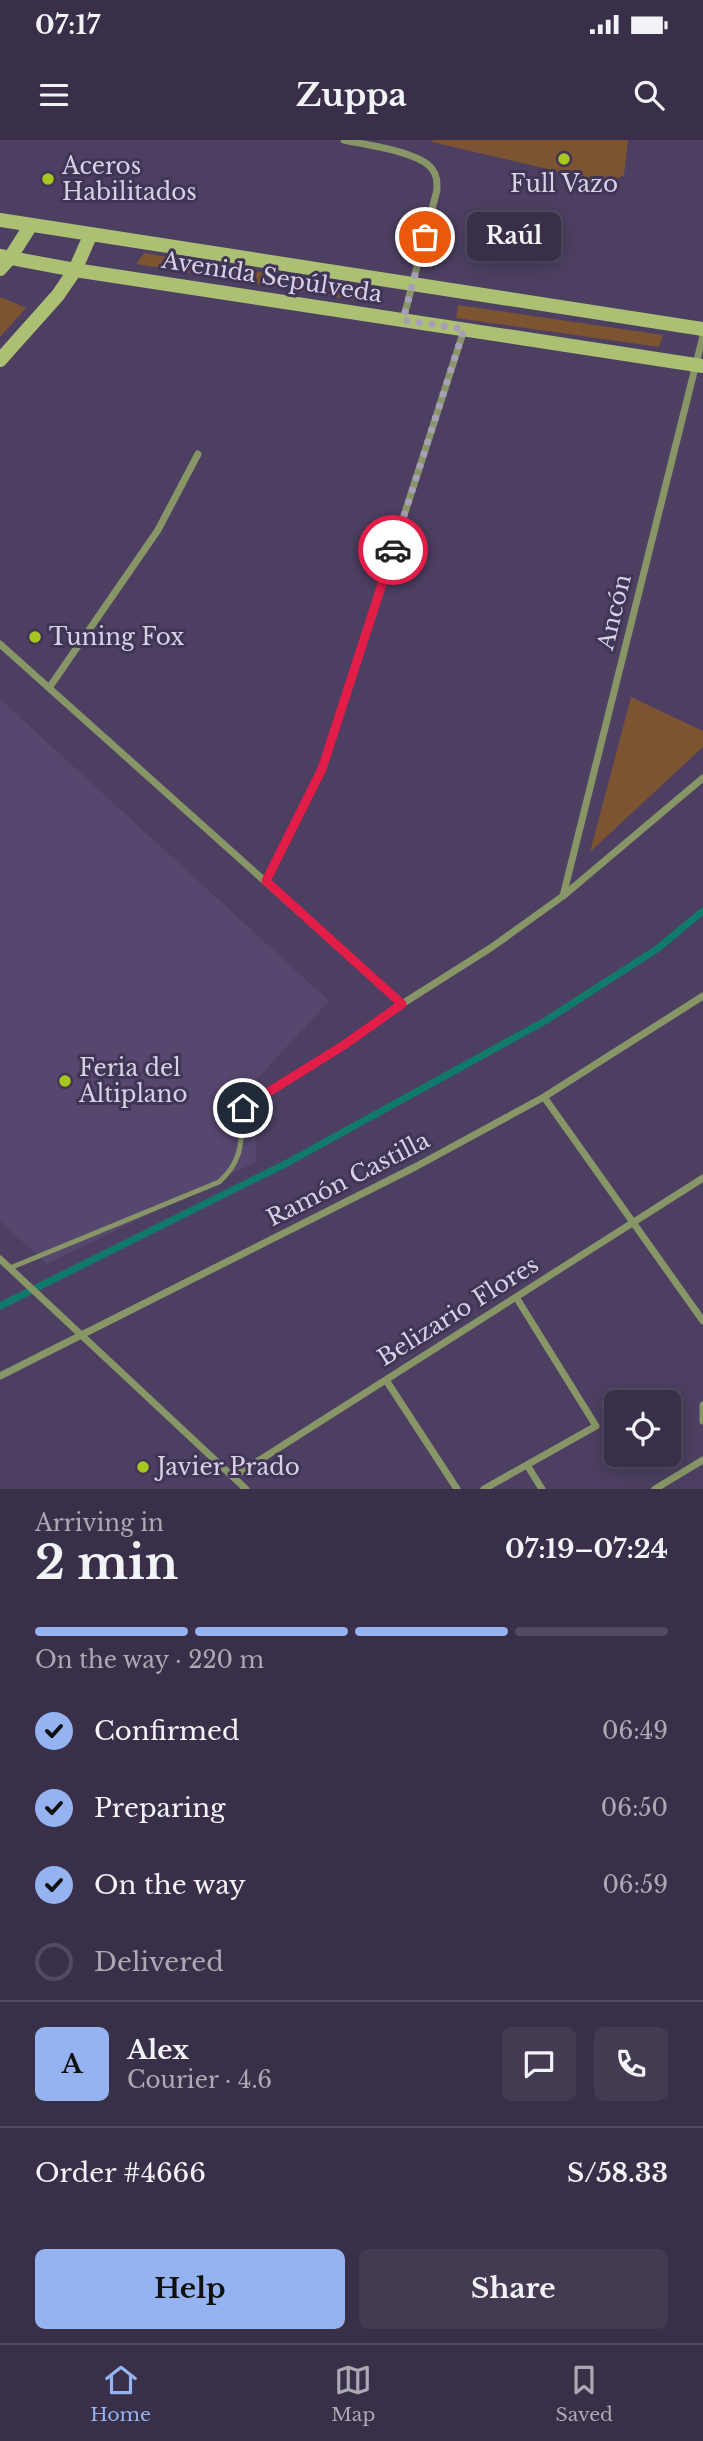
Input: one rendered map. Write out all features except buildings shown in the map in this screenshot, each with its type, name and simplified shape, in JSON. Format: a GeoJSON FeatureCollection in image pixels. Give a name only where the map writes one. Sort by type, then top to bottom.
{"type":"FeatureCollection","features":[{"type":"Feature","properties":{"kind":"street"},"geometry":{"type":"LineString","coordinates":[[344,140],[417,158],[433,170],[437,180],[437,190],[403,320]]}},
{"type":"Feature","properties":{"kind":"street","name":"Avenida Sepúlveda"},"geometry":{"type":"LineString","coordinates":[[0,220],[703,329]]}},
{"type":"Feature","properties":{"kind":"street"},"geometry":{"type":"LineString","coordinates":[[3,261],[31,225]]}},
{"type":"Feature","properties":{"kind":"street"},"geometry":{"type":"LineString","coordinates":[[0,360],[58,295],[75,270],[90,236]]}},
{"type":"Feature","properties":{"kind":"street","name":"Avenida Sepúlveda"},"geometry":{"type":"LineString","coordinates":[[3,261],[700,365]]}},
{"type":"Feature","properties":{"kind":"street"},"geometry":{"type":"LineString","coordinates":[[266,881],[322,769],[464,329]]}},
{"type":"Feature","properties":{"kind":"street","name":"Ancón"},"geometry":{"type":"LineString","coordinates":[[563,896],[700,365],[703,336]]}},
{"type":"Feature","properties":{"kind":"street"},"geometry":{"type":"LineString","coordinates":[[49,688],[158,530],[198,454]]}},
{"type":"Feature","properties":{"kind":"street"},"geometry":{"type":"LineString","coordinates":[[0,645],[402,1004]]}},
{"type":"Feature","properties":{"kind":"street"},"geometry":{"type":"LineString","coordinates":[[243,1108],[492,947],[563,896],[703,778]]}},
{"type":"Feature","properties":{"kind":"street","name":"Ramón Castilla"},"geometry":{"type":"LineString","coordinates":[[0,1376],[418,1166],[544,1097],[703,996]]}},
{"type":"Feature","properties":{"kind":"street"},"geometry":{"type":"LineString","coordinates":[[544,1097],[703,1321]]}},
{"type":"Feature","properties":{"kind":"street","name":"Belizario Flores"},"geometry":{"type":"LineString","coordinates":[[233,1477],[703,1178]]}},
{"type":"Feature","properties":{"kind":"street"},"geometry":{"type":"LineString","coordinates":[[0,1259],[246,1489]]}},
{"type":"Feature","properties":{"kind":"street"},"geometry":{"type":"LineString","coordinates":[[484,1489],[596,1426],[516,1297]]}},
{"type":"Feature","properties":{"kind":"street"},"geometry":{"type":"LineString","coordinates":[[386,1380],[457,1489]]}},
{"type":"Feature","properties":{"kind":"street"},"geometry":{"type":"LineString","coordinates":[[703,1405],[703,1421]]}},
{"type":"Feature","properties":{"kind":"street"},"geometry":{"type":"LineString","coordinates":[[655,1489],[703,1460]]}},
{"type":"Feature","properties":{"kind":"street"},"geometry":{"type":"LineString","coordinates":[[527,1465],[542,1489]]}},
{"type":"Feature","properties":{"kind":"lane"},"geometry":{"type":"LineString","coordinates":[[10,1268],[219,1182],[230,1172],[237,1160],[241,1147],[243,1108]]}},
{"type":"Feature","properties":{"kind":"shaded area","name":"Full Vazo"},"geometry":{"type":"Polygon","coordinates":[[[628,140],[624,175],[608,183],[432,142],[628,140]]]}},
{"type":"Feature","properties":{"kind":"shaded area"},"geometry":{"type":"Polygon","coordinates":[[[144,253],[366,290],[366,302],[136,264],[144,253]]]}},
{"type":"Feature","properties":{"kind":"shaded area"},"geometry":{"type":"Polygon","coordinates":[[[1,297],[26,308],[0,337],[0,299],[1,297]]]}},
{"type":"Feature","properties":{"kind":"shaded area"},"geometry":{"type":"Polygon","coordinates":[[[458,305],[663,335],[659,347],[456,318],[458,305]]]}},
{"type":"Feature","properties":{"kind":"shaded area"},"geometry":{"type":"Polygon","coordinates":[[[631,697],[703,731],[703,747],[590,852],[631,697]]]}},
{"type":"Feature","properties":{"kind":"shaded area"},"geometry":{"type":"Polygon","coordinates":[[[0,699],[329,1001],[255,1081],[256,1162],[47,1264],[0,1221],[0,699]]]}},
{"type":"Feature","properties":{"kind":"waterway"},"geometry":{"type":"LineString","coordinates":[[0,1306],[287,1163],[545,1021],[657,949],[703,911]]}},
{"type":"Feature","properties":{"kind":"way so far"},"geometry":{"type":"LineString","coordinates":[[393,550],[464,329],[403,320],[425,237]]}},
{"type":"Feature","properties":{"kind":"place","name":"Full Vazo"},"geometry":{"type":"Point","coordinates":[564,159]}},
{"type":"Feature","properties":{"kind":"place","name":"Aceros Habilitados"},"geometry":{"type":"Point","coordinates":[48,179]}},
{"type":"Feature","properties":{"kind":"place","name":"Raúl"},"geometry":{"type":"Point","coordinates":[425,237]}},
{"type":"Feature","properties":{"kind":"place","name":"Tuning Fox"},"geometry":{"type":"Point","coordinates":[35,637]}},
{"type":"Feature","properties":{"kind":"place","name":"Feria del Altiplano"},"geometry":{"type":"Point","coordinates":[65,1081]}},
{"type":"Feature","properties":{"kind":"place","name":"Javier Prado"},"geometry":{"type":"Point","coordinates":[143,1467]}},
{"type":"Feature","properties":{"kind":"route"},"geometry":{"type":"LineString","coordinates":[[243,1108],[344,1045],[402,1004],[266,881],[322,769],[393,550]]}}]}
